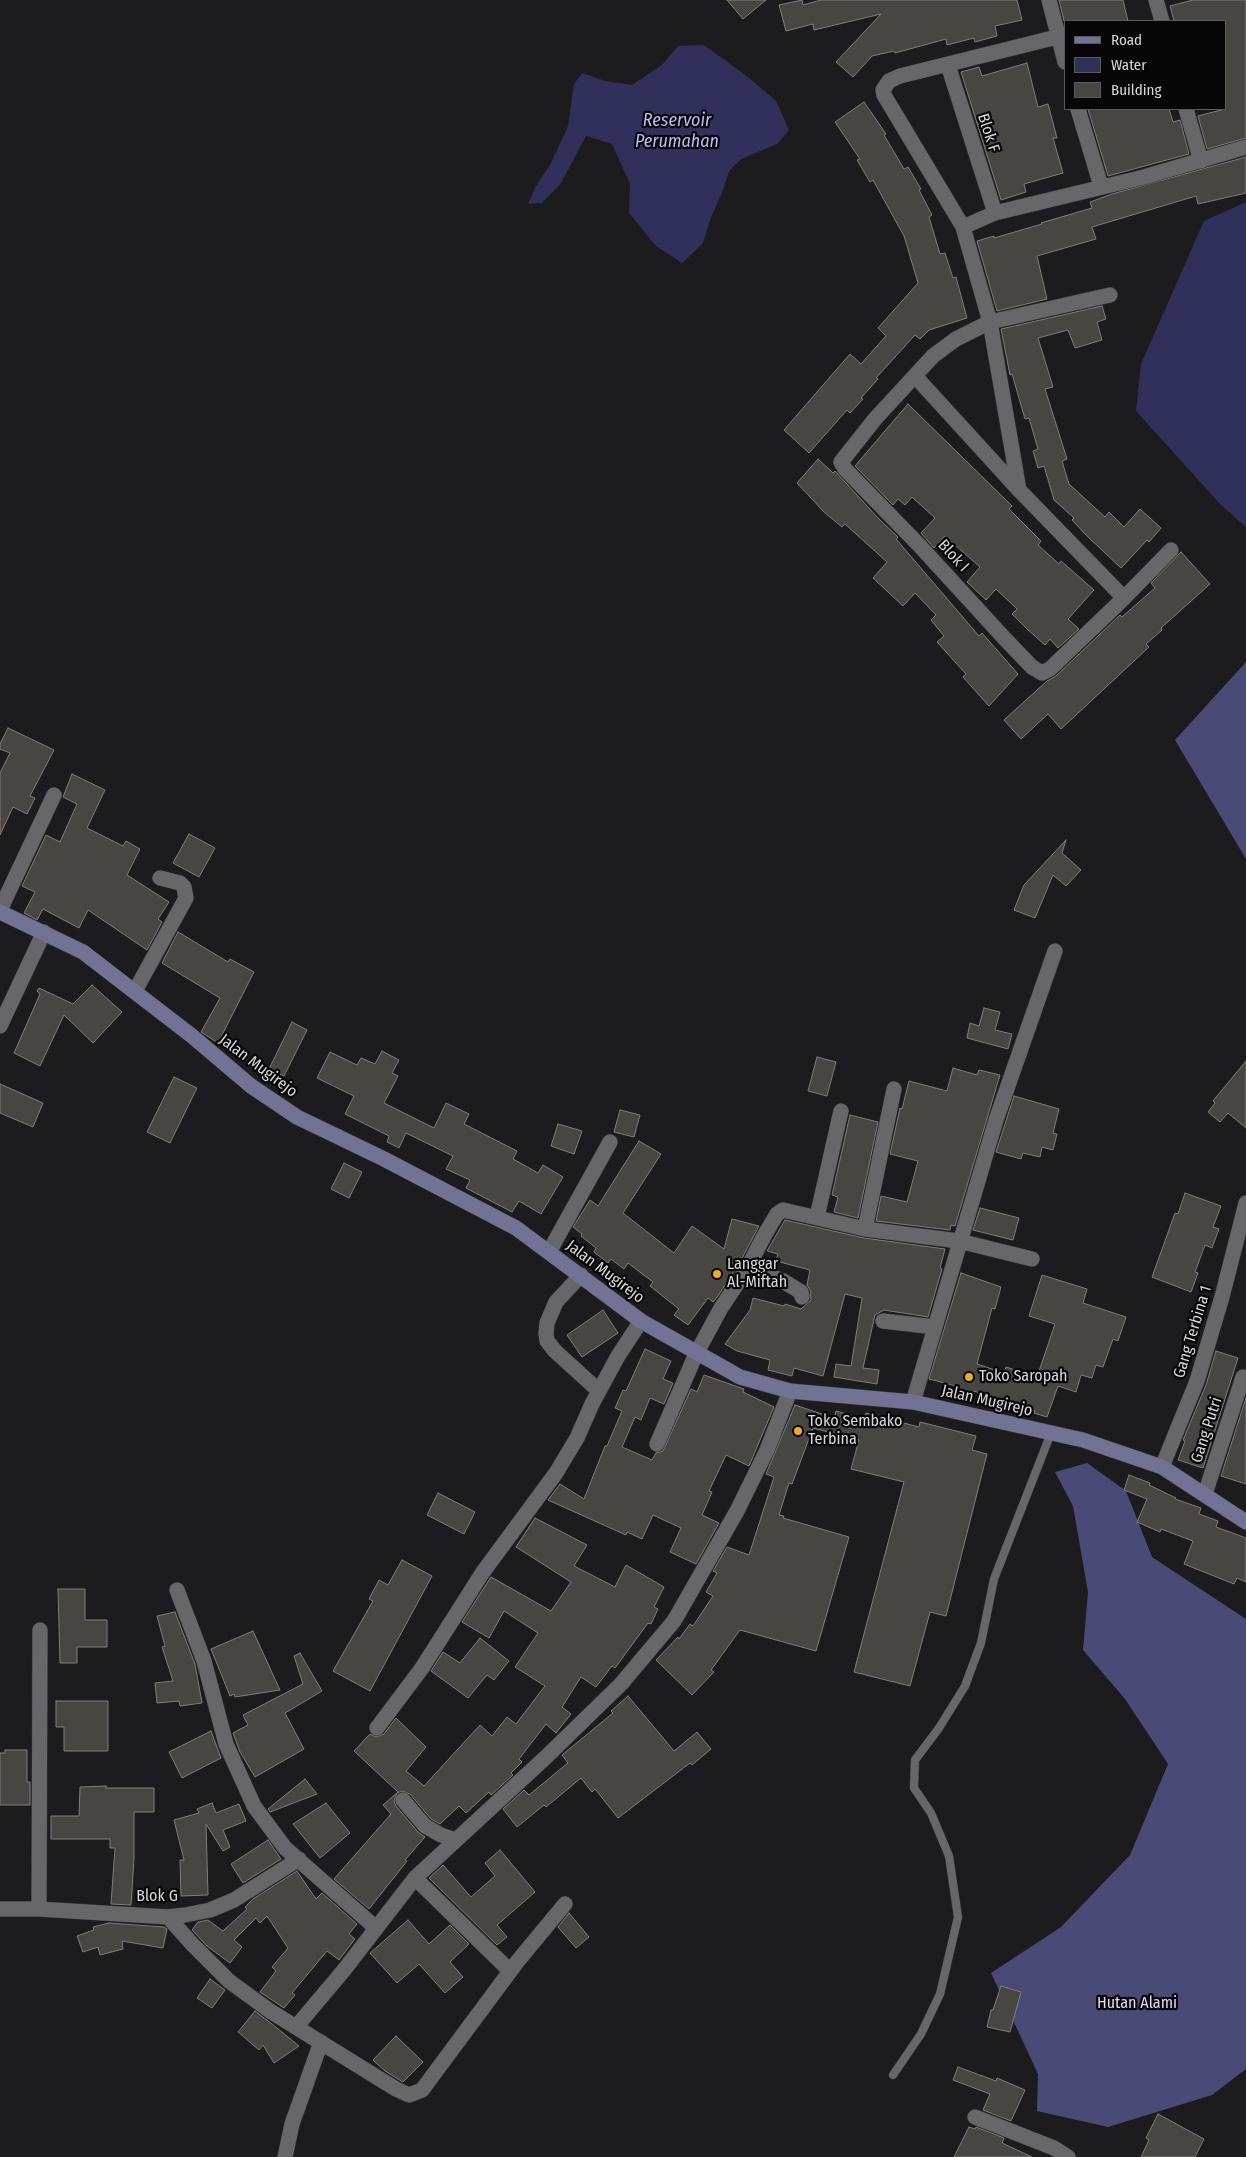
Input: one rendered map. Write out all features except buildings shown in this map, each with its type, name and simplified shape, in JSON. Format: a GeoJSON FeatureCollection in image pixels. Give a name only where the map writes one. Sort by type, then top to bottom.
{"type":"FeatureCollection","features":[{"type":"Feature","properties":{"kind":"street"},"geometry":{"type":"LineString","coordinates":[[1049,0],[1064,58]]}},
{"type":"Feature","properties":{"kind":"street"},"geometry":{"type":"LineString","coordinates":[[1156,0],[1162,20]]}},
{"type":"Feature","properties":{"kind":"street"},"geometry":{"type":"LineString","coordinates":[[1019,490],[990,322],[963,227],[886,100],[883,90],[893,78],[1058,37]]}},
{"type":"Feature","properties":{"kind":"street","name":"Blok F"},"geometry":{"type":"LineString","coordinates":[[948,65],[995,213]]}},
{"type":"Feature","properties":{"kind":"street"},"geometry":{"type":"LineString","coordinates":[[1078,110],[1100,186]]}},
{"type":"Feature","properties":{"kind":"street"},"geometry":{"type":"LineString","coordinates":[[1186,110],[1201,160]]}},
{"type":"Feature","properties":{"kind":"street"},"geometry":{"type":"LineString","coordinates":[[963,227],[995,213],[1100,186],[1144,177],[1246,147]]}},
{"type":"Feature","properties":{"kind":"street","name":"Blok I"},"geometry":{"type":"LineString","coordinates":[[1110,295],[990,322],[956,339],[933,356],[875,419],[841,462],[845,469],[919,545],[1006,640],[1032,667],[1042,673],[1050,669],[1171,550]]}},
{"type":"Feature","properties":{"kind":"street"},"geometry":{"type":"LineString","coordinates":[[915,376],[1019,490],[1124,598]]}},
{"type":"Feature","properties":{"kind":"street"},"geometry":{"type":"LineString","coordinates":[[0,911],[54,795]]}},
{"type":"Feature","properties":{"kind":"street"},"geometry":{"type":"LineString","coordinates":[[135,991],[186,898],[184,887],[180,883],[160,878]]}},
{"type":"Feature","properties":{"kind":"street","name":"Jalan Mugirejo"},"geometry":{"type":"LineString","coordinates":[[0,911],[83,952],[192,1036],[251,1086],[297,1116],[516,1228],[642,1321],[696,1354],[740,1377],[790,1391],[913,1402],[1084,1440],[1162,1467],[1246,1522]]}},
{"type":"Feature","properties":{"kind":"street"},"geometry":{"type":"LineString","coordinates":[[0,1026],[44,932]]}},
{"type":"Feature","properties":{"kind":"street"},"geometry":{"type":"LineString","coordinates":[[913,1402],[996,1120],[1055,951]]}},
{"type":"Feature","properties":{"kind":"street"},"geometry":{"type":"LineString","coordinates":[[865,1229],[894,1089]]}},
{"type":"Feature","properties":{"kind":"street"},"geometry":{"type":"LineString","coordinates":[[817,1217],[841,1111]]}},
{"type":"Feature","properties":{"kind":"street"},"geometry":{"type":"LineString","coordinates":[[549,1252],[610,1142]]}},
{"type":"Feature","properties":{"kind":"street","name":"Gang Terbina 1"},"geometry":{"type":"LineString","coordinates":[[1162,1467],[1197,1381],[1222,1297],[1246,1203]]}},
{"type":"Feature","properties":{"kind":"street"},"geometry":{"type":"LineString","coordinates":[[657,1444],[696,1354],[721,1308],[748,1267],[764,1236],[780,1212],[788,1210],[865,1229],[959,1241],[1032,1259]]}},
{"type":"Feature","properties":{"kind":"street"},"geometry":{"type":"LineString","coordinates":[[748,1267],[783,1280],[801,1292],[802,1297]]}},
{"type":"Feature","properties":{"kind":"street"},"geometry":{"type":"LineString","coordinates":[[581,1276],[556,1302],[547,1322],[547,1341],[555,1351],[599,1391]]}},
{"type":"Feature","properties":{"kind":"street"},"geometry":{"type":"LineString","coordinates":[[377,1728],[422,1668],[483,1572],[556,1473],[577,1438],[618,1356],[642,1321]]}},
{"type":"Feature","properties":{"kind":"street"},"geometry":{"type":"LineString","coordinates":[[883,1321],[936,1327]]}},
{"type":"Feature","properties":{"kind":"street","name":"Gang Putri"},"geometry":{"type":"LineString","coordinates":[[1205,1494],[1243,1377]]}},
{"type":"Feature","properties":{"kind":"street"},"geometry":{"type":"LineString","coordinates":[[296,2026],[344,1970],[416,1878],[546,1758],[621,1684],[674,1622],[737,1511],[767,1450],[790,1391]]}},
{"type":"Feature","properties":{"kind":"street"},"geometry":{"type":"LineString","coordinates":[[177,1590],[204,1660],[226,1744],[254,1806],[285,1848],[376,1928]]}},
{"type":"Feature","properties":{"kind":"street"},"geometry":{"type":"LineString","coordinates":[[39,1909],[40,1630]]}},
{"type":"Feature","properties":{"kind":"street"},"geometry":{"type":"LineString","coordinates":[[403,1800],[425,1826],[441,1835],[456,1840]]}},
{"type":"Feature","properties":{"kind":"street","name":"Blok G"},"geometry":{"type":"LineString","coordinates":[[0,1909],[39,1909],[168,1917],[210,1910],[234,1900],[299,1859]]}},
{"type":"Feature","properties":{"kind":"street"},"geometry":{"type":"LineString","coordinates":[[416,1878],[510,1971]]}},
{"type":"Feature","properties":{"kind":"street"},"geometry":{"type":"LineString","coordinates":[[168,1917],[229,1981],[270,2011],[396,2089],[409,2095],[417,2094],[422,2090],[510,1971],[565,1904]]}},
{"type":"Feature","properties":{"kind":"street"},"geometry":{"type":"LineString","coordinates":[[284,2157],[292,2124],[321,2042]]}},
{"type":"Feature","properties":{"kind":"street"},"geometry":{"type":"LineString","coordinates":[[975,2117],[1054,2148],[1068,2157]]}},
{"type":"Feature","properties":{"kind":"lane"},"geometry":{"type":"LineString","coordinates":[[893,2076],[921,2034],[940,1994],[958,1917],[949,1856],[931,1813],[914,1788],[915,1760],[939,1728],[964,1686],[981,1643],[994,1579],[1051,1433]]}},
{"type":"Feature","properties":{"kind":"green space"},"geometry":{"type":"Polygon","coordinates":[[[1246,662],[1246,859],[1175,740],[1246,662]]]}},
{"type":"Feature","properties":{"kind":"green space","name":"Hutan Alami"},"geometry":{"type":"Polygon","coordinates":[[[1087,1463],[1126,1491],[1152,1557],[1246,1619],[1246,2069],[1212,2095],[1108,2127],[1037,2111],[1038,2074],[991,1973],[1061,1927],[1130,1855],[1168,1764],[1125,1699],[1083,1650],[1088,1592],[1073,1506],[1055,1472],[1087,1463]]]}},
{"type":"Feature","properties":{"kind":"water","name":"Reservoir Perumahan"},"geometry":{"type":"Polygon","coordinates":[[[704,45],[748,77],[776,101],[789,130],[777,144],[741,159],[729,171],[703,243],[682,263],[656,246],[629,213],[630,184],[612,144],[586,136],[561,183],[542,203],[528,204],[536,186],[551,163],[568,126],[574,84],[582,73],[605,81],[632,85],[662,65],[678,46],[704,45]]]}},
{"type":"Feature","properties":{"kind":"water"},"geometry":{"type":"Polygon","coordinates":[[[1246,202],[1246,527],[1220,504],[1136,411],[1141,364],[1204,221],[1246,202]]]}},
{"type":"Feature","properties":{"kind":"place","name":"Langgar Al-Miftah"},"geometry":{"type":"Point","coordinates":[717,1274]}},
{"type":"Feature","properties":{"kind":"place","name":"Toko Saropah"},"geometry":{"type":"Point","coordinates":[969,1377]}},
{"type":"Feature","properties":{"kind":"place","name":"Toko Sembako Terbina"},"geometry":{"type":"Point","coordinates":[798,1431]}}]}
